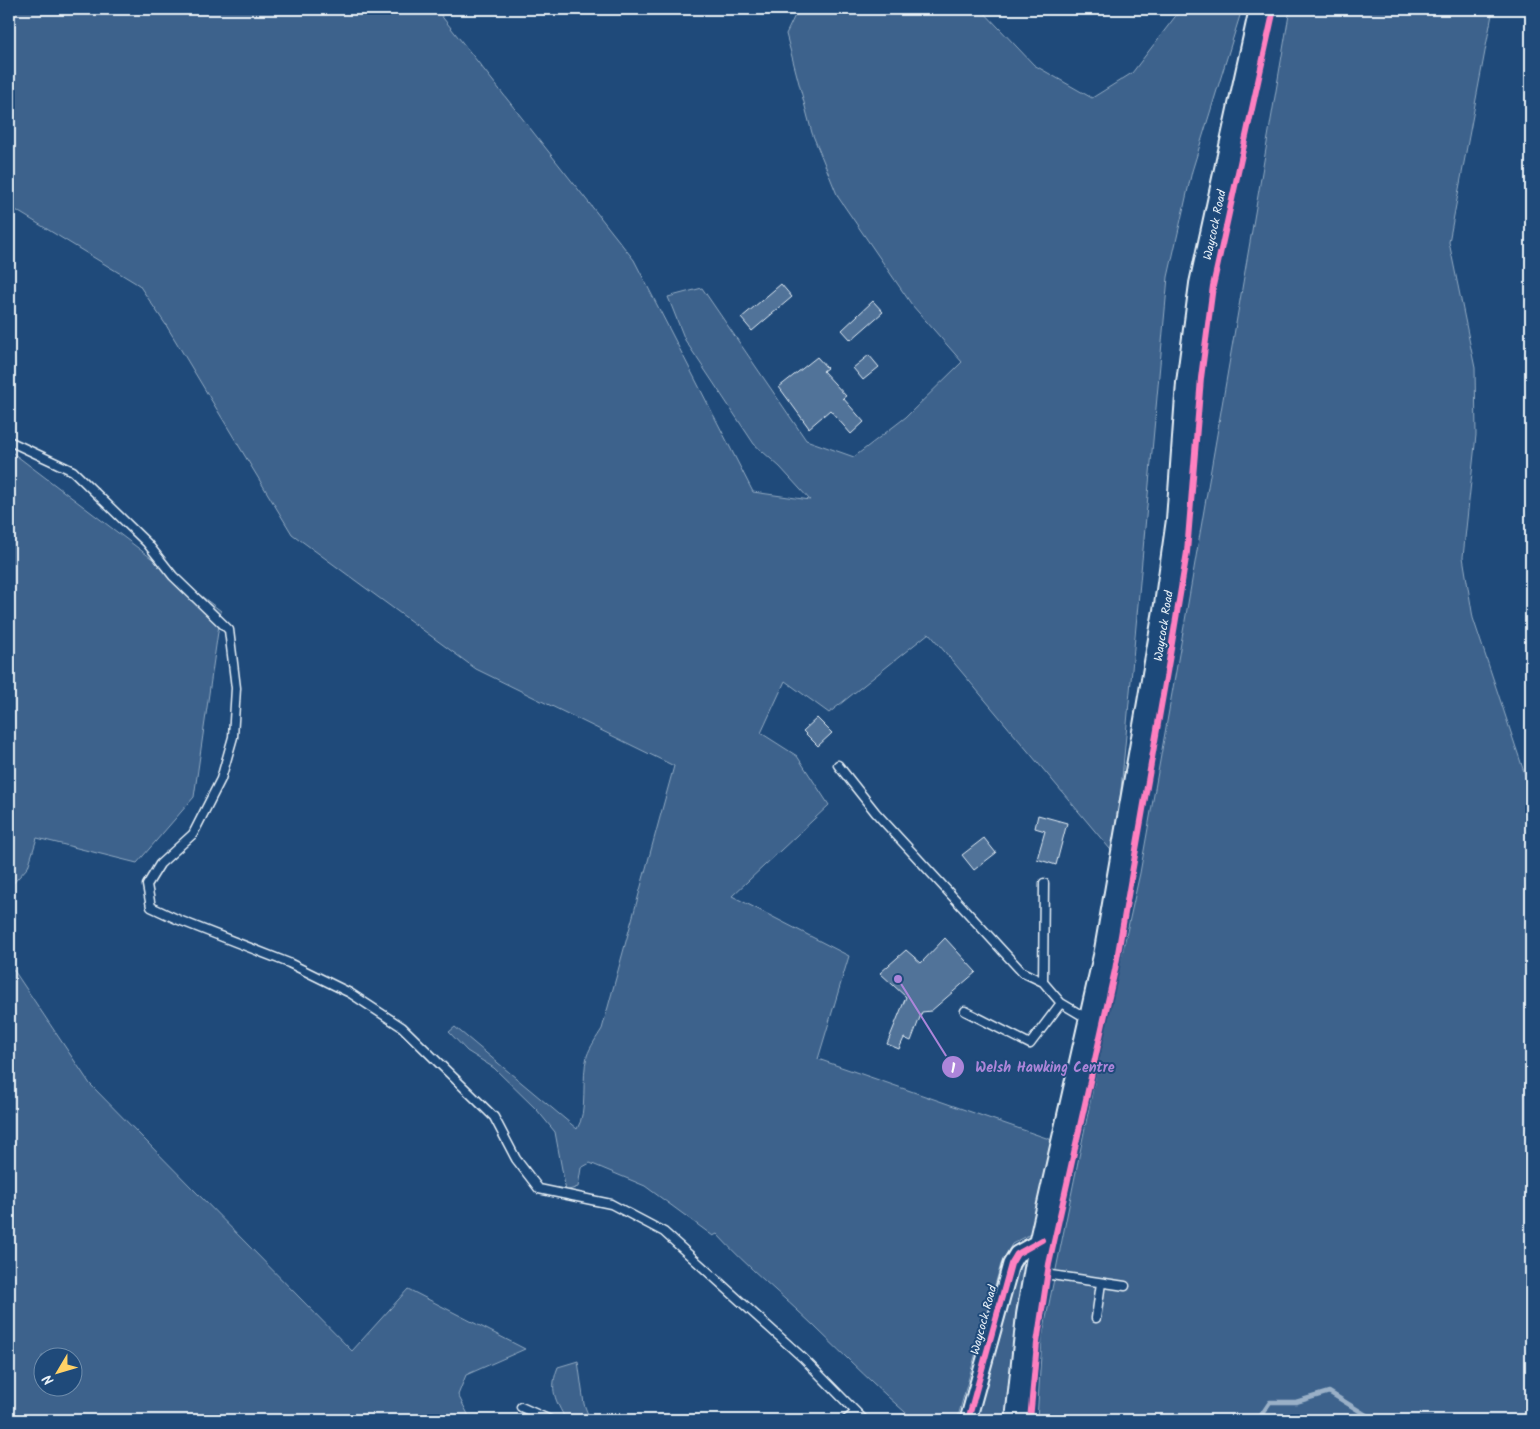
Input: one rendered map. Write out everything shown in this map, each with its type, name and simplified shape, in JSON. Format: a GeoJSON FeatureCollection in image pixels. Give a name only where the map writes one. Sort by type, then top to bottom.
{"type":"FeatureCollection","features":[{"type":"Feature","properties":{"kind":"main road","name":"Waycock Road"},"geometry":{"type":"LineString","coordinates":[[1018,1420],[1036,1272],[1118,896],[1169,596],[1179,520],[1190,374],[1202,284],[1262,9]]}},
{"type":"Feature","properties":{"kind":"street","name":"Waycock Road"},"geometry":{"type":"LineString","coordinates":[[968,1420],[1011,1264],[1017,1254],[1042,1240]]}},
{"type":"Feature","properties":{"kind":"lane"},"geometry":{"type":"LineString","coordinates":[[9,441],[73,471],[141,536],[173,576],[229,630],[236,688],[233,737],[221,778],[193,834],[160,864],[147,886],[151,907],[187,924],[290,963],[350,993],[402,1027],[494,1117],[516,1159],[538,1189],[612,1204],[664,1232],[803,1358],[864,1420]]}},
{"type":"Feature","properties":{"kind":"lane"},"geometry":{"type":"LineString","coordinates":[[838,765],[876,813],[1022,972],[1043,982],[1061,1003],[1092,1022]]}},
{"type":"Feature","properties":{"kind":"lane"},"geometry":{"type":"LineString","coordinates":[[1043,982],[1044,883]]}},
{"type":"Feature","properties":{"kind":"lane"},"geometry":{"type":"LineString","coordinates":[[965,1011],[1030,1044],[1061,1003]]}},
{"type":"Feature","properties":{"kind":"lane"},"geometry":{"type":"LineString","coordinates":[[1036,1272],[1126,1286]]}},
{"type":"Feature","properties":{"kind":"lane"},"geometry":{"type":"LineString","coordinates":[[1096,1318],[1101,1283]]}},
{"type":"Feature","properties":{"kind":"lane"},"geometry":{"type":"LineString","coordinates":[[521,1407],[550,1420]]}},
{"type":"Feature","properties":{"kind":"lane"},"geometry":{"type":"LineString","coordinates":[[846,1420],[856,1412]]}},
{"type":"Feature","properties":{"kind":"shaded area"},"geometry":{"type":"Polygon","coordinates":[[[9,9],[436,9],[634,260],[753,492],[810,500],[780,467],[754,444],[685,340],[668,297],[702,288],[806,440],[854,457],[906,417],[962,362],[912,305],[838,197],[812,133],[786,34],[798,9],[981,9],[1034,65],[1092,98],[1132,73],[1181,9],[1242,9],[1192,171],[1168,277],[1115,855],[929,633],[829,713],[785,681],[761,733],[797,756],[829,805],[732,896],[849,956],[818,1059],[1055,1141],[1037,1226],[1029,1235],[1012,1244],[1001,1264],[957,1420],[914,1420],[717,1234],[713,1236],[645,1186],[590,1163],[581,1168],[578,1187],[566,1191],[555,1132],[537,1110],[494,1068],[467,1051],[449,1032],[455,1027],[577,1129],[582,1114],[587,1056],[602,1029],[674,766],[476,669],[292,534],[166,325],[139,285],[9,206],[9,9]]]}},
{"type":"Feature","properties":{"kind":"shaded area"},"geometry":{"type":"Polygon","coordinates":[[[1290,9],[1493,9],[1449,242],[1475,368],[1476,435],[1463,557],[1473,618],[1531,793],[1531,1420],[1037,1420],[1042,1338],[1101,1049],[1140,873],[1290,9]]]}},
{"type":"Feature","properties":{"kind":"shaded area"},"geometry":{"type":"Polygon","coordinates":[[[9,450],[221,611],[194,797],[137,863],[37,838],[28,867],[9,888],[9,450]]]}},
{"type":"Feature","properties":{"kind":"shaded area"},"geometry":{"type":"Polygon","coordinates":[[[9,963],[90,1084],[352,1351],[408,1289],[525,1349],[466,1375],[458,1395],[471,1420],[9,1420],[9,963]]]}},
{"type":"Feature","properties":{"kind":"shaded area"},"geometry":{"type":"Polygon","coordinates":[[[1022,1258],[1028,1260],[1010,1420],[972,1420],[1018,1265],[1022,1258]]]}},
{"type":"Feature","properties":{"kind":"shaded area"},"geometry":{"type":"Polygon","coordinates":[[[578,1361],[584,1404],[590,1420],[566,1420],[554,1394],[555,1375],[558,1367],[578,1361]]]}},
{"type":"Feature","properties":{"kind":"building"},"geometry":{"type":"Polygon","coordinates":[[[781,284],[792,297],[752,331],[741,318],[781,284]]]}},
{"type":"Feature","properties":{"kind":"building"},"geometry":{"type":"Polygon","coordinates":[[[873,301],[883,312],[851,340],[842,330],[873,301]]]}},
{"type":"Feature","properties":{"kind":"building"},"geometry":{"type":"Polygon","coordinates":[[[869,355],[879,367],[863,380],[853,368],[869,355]]]}},
{"type":"Feature","properties":{"kind":"building"},"geometry":{"type":"Polygon","coordinates":[[[817,357],[827,368],[823,371],[846,396],[843,398],[864,422],[851,434],[830,410],[809,428],[779,387],[817,357]]]}},
{"type":"Feature","properties":{"kind":"building"},"geometry":{"type":"Polygon","coordinates":[[[817,718],[832,733],[818,746],[803,731],[817,718]]]}},
{"type":"Feature","properties":{"kind":"building"},"geometry":{"type":"Polygon","coordinates":[[[1038,815],[1067,823],[1056,865],[1037,859],[1045,831],[1035,828],[1038,815]]]}},
{"type":"Feature","properties":{"kind":"building"},"geometry":{"type":"Polygon","coordinates":[[[984,838],[996,853],[974,870],[962,855],[984,838]]]}},
{"type":"Feature","properties":{"kind":"building"},"geometry":{"type":"Polygon","coordinates":[[[945,938],[976,972],[931,1011],[922,1012],[911,1041],[904,1038],[899,1049],[887,1044],[906,997],[880,973],[906,950],[921,963],[945,938]]]}},
{"type":"Feature","properties":{"kind":"waterway"},"geometry":{"type":"LineString","coordinates":[[1258,1420],[1270,1402],[1296,1402],[1329,1392],[1374,1420]]}},
{"type":"Feature","properties":{"kind":"cycle path"},"geometry":{"type":"LineString","coordinates":[[1030,1420],[1037,1343],[1049,1264],[1115,970],[1187,552],[1201,378],[1213,286],[1274,9]]}},
{"type":"Feature","properties":{"kind":"cycle path"},"geometry":{"type":"LineString","coordinates":[[968,1420],[1011,1264],[1017,1254],[1042,1240]]}},
{"type":"Feature","properties":{"kind":"place","name":"Welsh Hawking Centre"},"geometry":{"type":"Point","coordinates":[898,979]}}]}
